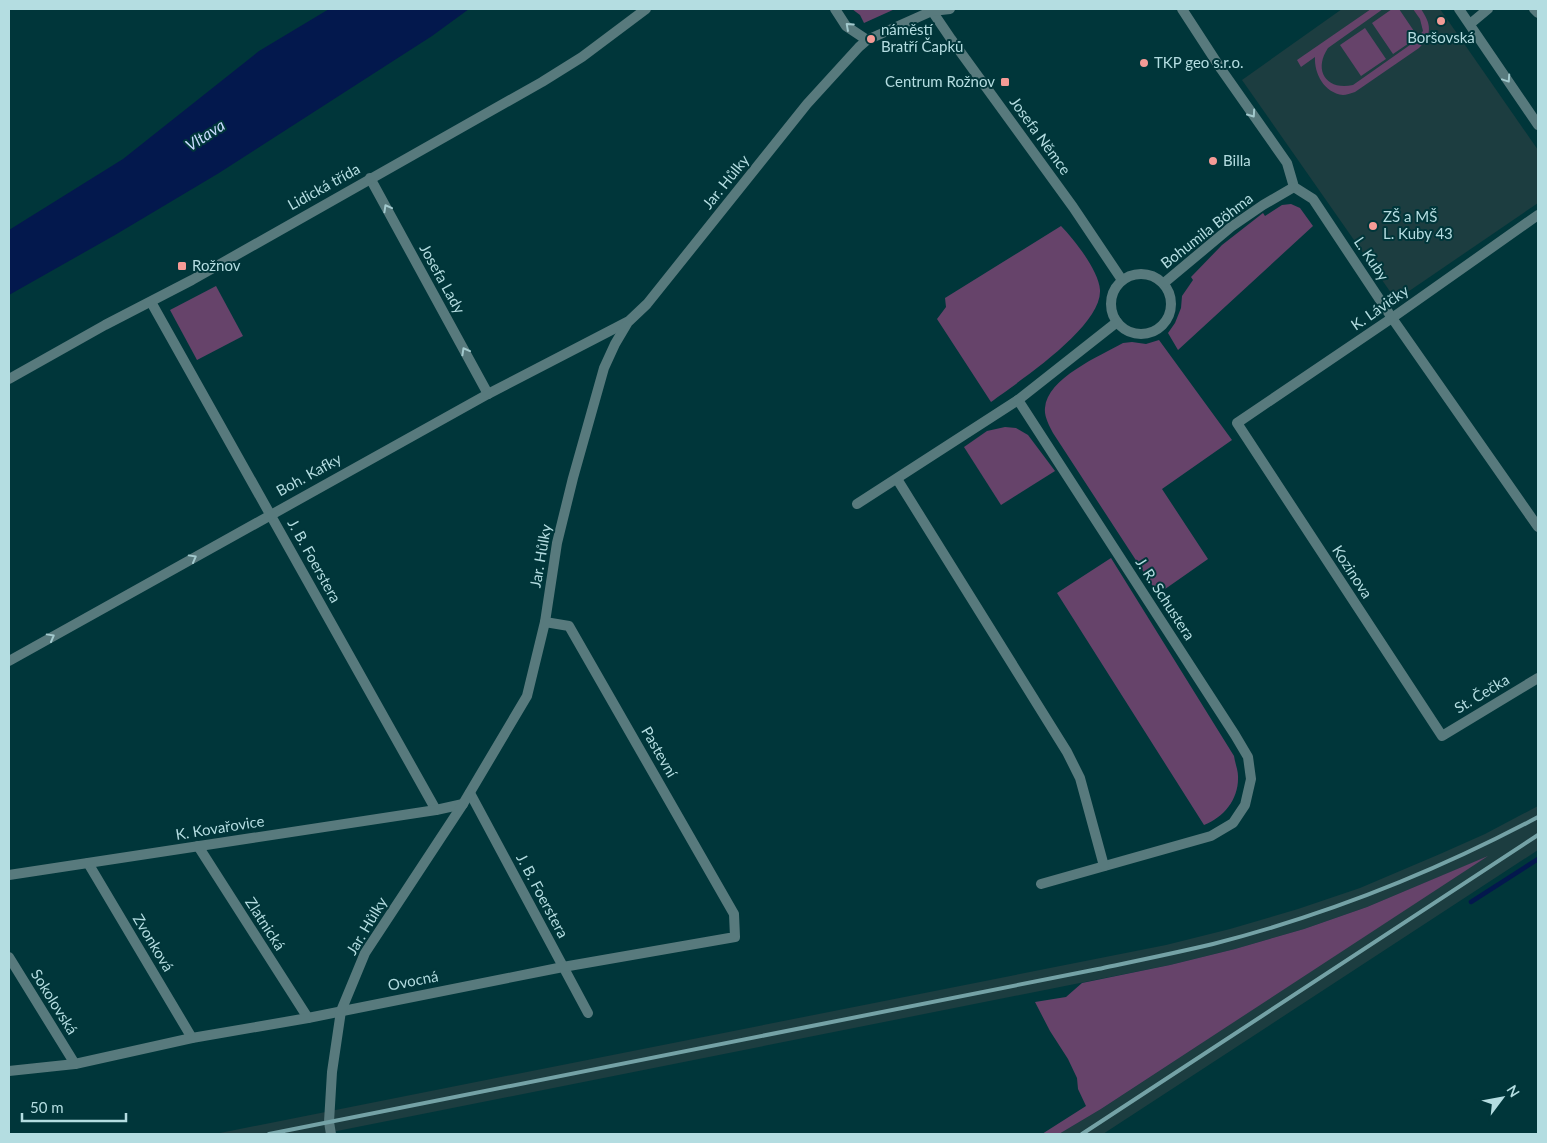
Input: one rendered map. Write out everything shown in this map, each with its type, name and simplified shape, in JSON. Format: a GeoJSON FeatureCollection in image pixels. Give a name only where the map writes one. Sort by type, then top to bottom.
{"type":"FeatureCollection","features":[{"type":"Feature","properties":{"kind":"street","name":"Lidická třída"},"geometry":{"type":"LineString","coordinates":[[9,379],[105,325],[152,302],[548,78],[588,52],[646,9]]}},
{"type":"Feature","properties":{"kind":"street"},"geometry":{"type":"LineString","coordinates":[[835,9],[846,26],[867,40],[931,10],[950,9]]}},
{"type":"Feature","properties":{"kind":"street"},"geometry":{"type":"LineString","coordinates":[[1182,9],[1221,70],[1287,163],[1294,187]]}},
{"type":"Feature","properties":{"kind":"street"},"geometry":{"type":"LineString","coordinates":[[1459,9],[1538,125]]}},
{"type":"Feature","properties":{"kind":"street"},"geometry":{"type":"LineString","coordinates":[[1470,24],[1488,9]]}},
{"type":"Feature","properties":{"kind":"street"},"geometry":{"type":"LineString","coordinates":[[1534,9],[1538,13]]}},
{"type":"Feature","properties":{"kind":"street","name":"Josefa Němce"},"geometry":{"type":"LineString","coordinates":[[931,10],[1066,197],[1122,280]]}},
{"type":"Feature","properties":{"kind":"street","name":"Jar. Hůlky"},"geometry":{"type":"LineString","coordinates":[[331,1134],[329,1122],[332,1072],[341,1011],[366,953],[470,793],[527,696],[545,622],[557,543],[573,478],[604,368],[615,344],[628,322],[647,304],[807,104],[867,40]]}},
{"type":"Feature","properties":{"kind":"street","name":"Josefa Lady"},"geometry":{"type":"LineString","coordinates":[[370,178],[488,394]]}},
{"type":"Feature","properties":{"kind":"street","name":"Bohumila Böhma"},"geometry":{"type":"LineString","coordinates":[[1164,283],[1231,227],[1294,187]]}},
{"type":"Feature","properties":{"kind":"street","name":"L. Kuby"},"geometry":{"type":"LineString","coordinates":[[1294,187],[1313,199],[1392,318],[1538,527]]}},
{"type":"Feature","properties":{"kind":"street","name":"K. Lávičky"},"geometry":{"type":"LineString","coordinates":[[1237,424],[1538,215]]}},
{"type":"Feature","properties":{"kind":"street"},"geometry":{"type":"LineString","coordinates":[[1144,273],[1155,276],[1164,283],[1170,294],[1172,307],[1168,320],[1159,329],[1137,334],[1126,330],[1117,322],[1112,312],[1111,300],[1115,289],[1122,280],[1132,274],[1144,273]]}},
{"type":"Feature","properties":{"kind":"street","name":"J. B. Foerstera"},"geometry":{"type":"LineString","coordinates":[[152,302],[436,810]]}},
{"type":"Feature","properties":{"kind":"street","name":"Boh. Kafky"},"geometry":{"type":"LineString","coordinates":[[9,661],[488,394],[628,322]]}},
{"type":"Feature","properties":{"kind":"street"},"geometry":{"type":"LineString","coordinates":[[857,504],[1018,400],[1117,322]]}},
{"type":"Feature","properties":{"kind":"street","name":"J. R. Schustera"},"geometry":{"type":"LineString","coordinates":[[1018,400],[1248,757],[1251,780],[1245,805],[1233,823],[1211,836],[1104,866]]}},
{"type":"Feature","properties":{"kind":"street","name":"Kozinova"},"geometry":{"type":"LineString","coordinates":[[1237,424],[1442,736]]}},
{"type":"Feature","properties":{"kind":"street"},"geometry":{"type":"LineString","coordinates":[[897,478],[1068,752],[1080,778],[1104,866],[1041,884]]}},
{"type":"Feature","properties":{"kind":"street","name":"Pastevní"},"geometry":{"type":"LineString","coordinates":[[545,622],[569,626],[734,914]]}},
{"type":"Feature","properties":{"kind":"street","name":"St. Čečka"},"geometry":{"type":"LineString","coordinates":[[1442,736],[1538,678]]}},
{"type":"Feature","properties":{"kind":"street","name":"J. B. Foerstera"},"geometry":{"type":"LineString","coordinates":[[470,793],[588,1014]]}},
{"type":"Feature","properties":{"kind":"street","name":"K. Kovařovice"},"geometry":{"type":"LineString","coordinates":[[9,875],[436,810],[463,804]]}},
{"type":"Feature","properties":{"kind":"street","name":"Zlatnická"},"geometry":{"type":"LineString","coordinates":[[198,846],[308,1018]]}},
{"type":"Feature","properties":{"kind":"street","name":"Zvonková"},"geometry":{"type":"LineString","coordinates":[[88,863],[192,1038]]}},
{"type":"Feature","properties":{"kind":"street","name":"Ovocná"},"geometry":{"type":"LineString","coordinates":[[9,1071],[75,1064],[192,1038],[308,1018],[563,966],[735,937],[734,914]]}},
{"type":"Feature","properties":{"kind":"street","name":"Sokolovská"},"geometry":{"type":"LineString","coordinates":[[9,957],[75,1064]]}},
{"type":"Feature","properties":{"kind":"shaded area"},"geometry":{"type":"Polygon","coordinates":[[[852,9],[895,9],[864,23],[860,15],[852,9]]]}},
{"type":"Feature","properties":{"kind":"shaded area"},"geometry":{"type":"Polygon","coordinates":[[[1342,9],[1440,9],[1538,150],[1538,203],[1396,300],[1242,80],[1342,9]]]}},
{"type":"Feature","properties":{"kind":"shaded area"},"geometry":{"type":"Polygon","coordinates":[[[1371,9],[1383,9],[1328,48],[1324,56],[1322,71],[1329,82],[1344,86],[1353,85],[1417,40],[1423,31],[1420,19],[1413,9],[1421,9],[1427,19],[1429,29],[1427,38],[1419,48],[1355,92],[1344,95],[1336,93],[1330,90],[1318,76],[1315,57],[1301,67],[1297,60],[1371,9]]]}},
{"type":"Feature","properties":{"kind":"shaded area"},"geometry":{"type":"Polygon","coordinates":[[[1392,9],[1399,9],[1418,37],[1393,54],[1372,23],[1392,9]]]}},
{"type":"Feature","properties":{"kind":"shaded area"},"geometry":{"type":"Polygon","coordinates":[[[1365,28],[1386,59],[1361,76],[1340,45],[1365,28]]]}},
{"type":"Feature","properties":{"kind":"shaded area"},"geometry":{"type":"Polygon","coordinates":[[[1291,204],[1300,208],[1313,226],[1178,350],[1168,333],[1175,323],[1181,308],[1182,296],[1193,280],[1191,277],[1222,245],[1263,213],[1265,216],[1282,205],[1291,204]]]}},
{"type":"Feature","properties":{"kind":"shaded area"},"geometry":{"type":"Polygon","coordinates":[[[1061,226],[1079,247],[1099,282],[1100,290],[1097,305],[1088,320],[1057,352],[991,402],[937,319],[946,307],[945,298],[1061,226]]]}},
{"type":"Feature","properties":{"kind":"shaded area"},"geometry":{"type":"Polygon","coordinates":[[[216,286],[243,336],[197,360],[170,310],[216,286]]]}},
{"type":"Feature","properties":{"kind":"shaded area"},"geometry":{"type":"Polygon","coordinates":[[[1159,340],[1232,440],[1162,489],[1208,559],[1158,594],[1053,433],[1047,421],[1045,408],[1048,397],[1055,387],[1064,378],[1089,361],[1123,343],[1146,344],[1159,340]]]}},
{"type":"Feature","properties":{"kind":"shaded area"},"geometry":{"type":"Polygon","coordinates":[[[1005,427],[1016,428],[1028,435],[1055,471],[1001,505],[964,447],[987,431],[1005,427]]]}},
{"type":"Feature","properties":{"kind":"shaded area"},"geometry":{"type":"Polygon","coordinates":[[[1111,558],[1234,756],[1238,771],[1238,784],[1233,800],[1224,812],[1204,825],[1057,593],[1111,558]]]}},
{"type":"Feature","properties":{"kind":"shaded area"},"geometry":{"type":"Polygon","coordinates":[[[1538,806],[1538,850],[1103,1134],[1059,1134],[1101,1109],[1484,858],[1367,907],[1304,929],[1170,965],[322,1134],[215,1134],[1166,945],[1230,929],[1360,888],[1485,834],[1538,806]]]}},
{"type":"Feature","properties":{"kind":"shaded area"},"geometry":{"type":"Polygon","coordinates":[[[1488,856],[1101,1109],[1059,1134],[1042,1134],[1086,1106],[1078,1089],[1077,1078],[1068,1059],[1050,1031],[1035,1002],[1066,997],[1082,983],[1170,965],[1304,929],[1367,907],[1488,856]]]}},
{"type":"Feature","properties":{"kind":"water","name":"Vltava"},"geometry":{"type":"Polygon","coordinates":[[[329,9],[469,9],[432,36],[219,173],[9,295],[9,230],[123,159],[259,51],[329,9]]]}},
{"type":"Feature","properties":{"kind":"waterway"},"geometry":{"type":"LineString","coordinates":[[1471,902],[1538,859]]}},
{"type":"Feature","properties":{"kind":"railway"},"geometry":{"type":"LineString","coordinates":[[269,1134],[1098,969],[1213,944],[1297,920],[1420,874],[1538,817]]}},
{"type":"Feature","properties":{"kind":"railway"},"geometry":{"type":"LineString","coordinates":[[1082,1134],[1538,835]]}},
{"type":"Feature","properties":{"kind":"place","name":"Boršovská"},"geometry":{"type":"Point","coordinates":[1441,21]}},
{"type":"Feature","properties":{"kind":"place","name":"náměstí Bratří Čapků"},"geometry":{"type":"Point","coordinates":[871,39]}},
{"type":"Feature","properties":{"kind":"place","name":"TKP geo s.r.o."},"geometry":{"type":"Point","coordinates":[1144,63]}},
{"type":"Feature","properties":{"kind":"place","name":"Centrum Rožnov"},"geometry":{"type":"Point","coordinates":[1005,82]}},
{"type":"Feature","properties":{"kind":"place","name":"Billa"},"geometry":{"type":"Point","coordinates":[1213,161]}},
{"type":"Feature","properties":{"kind":"place","name":"ZŠ a MŠ L. Kuby 43"},"geometry":{"type":"Point","coordinates":[1373,226]}},
{"type":"Feature","properties":{"kind":"place","name":"Rožnov"},"geometry":{"type":"Point","coordinates":[182,266]}}]}
